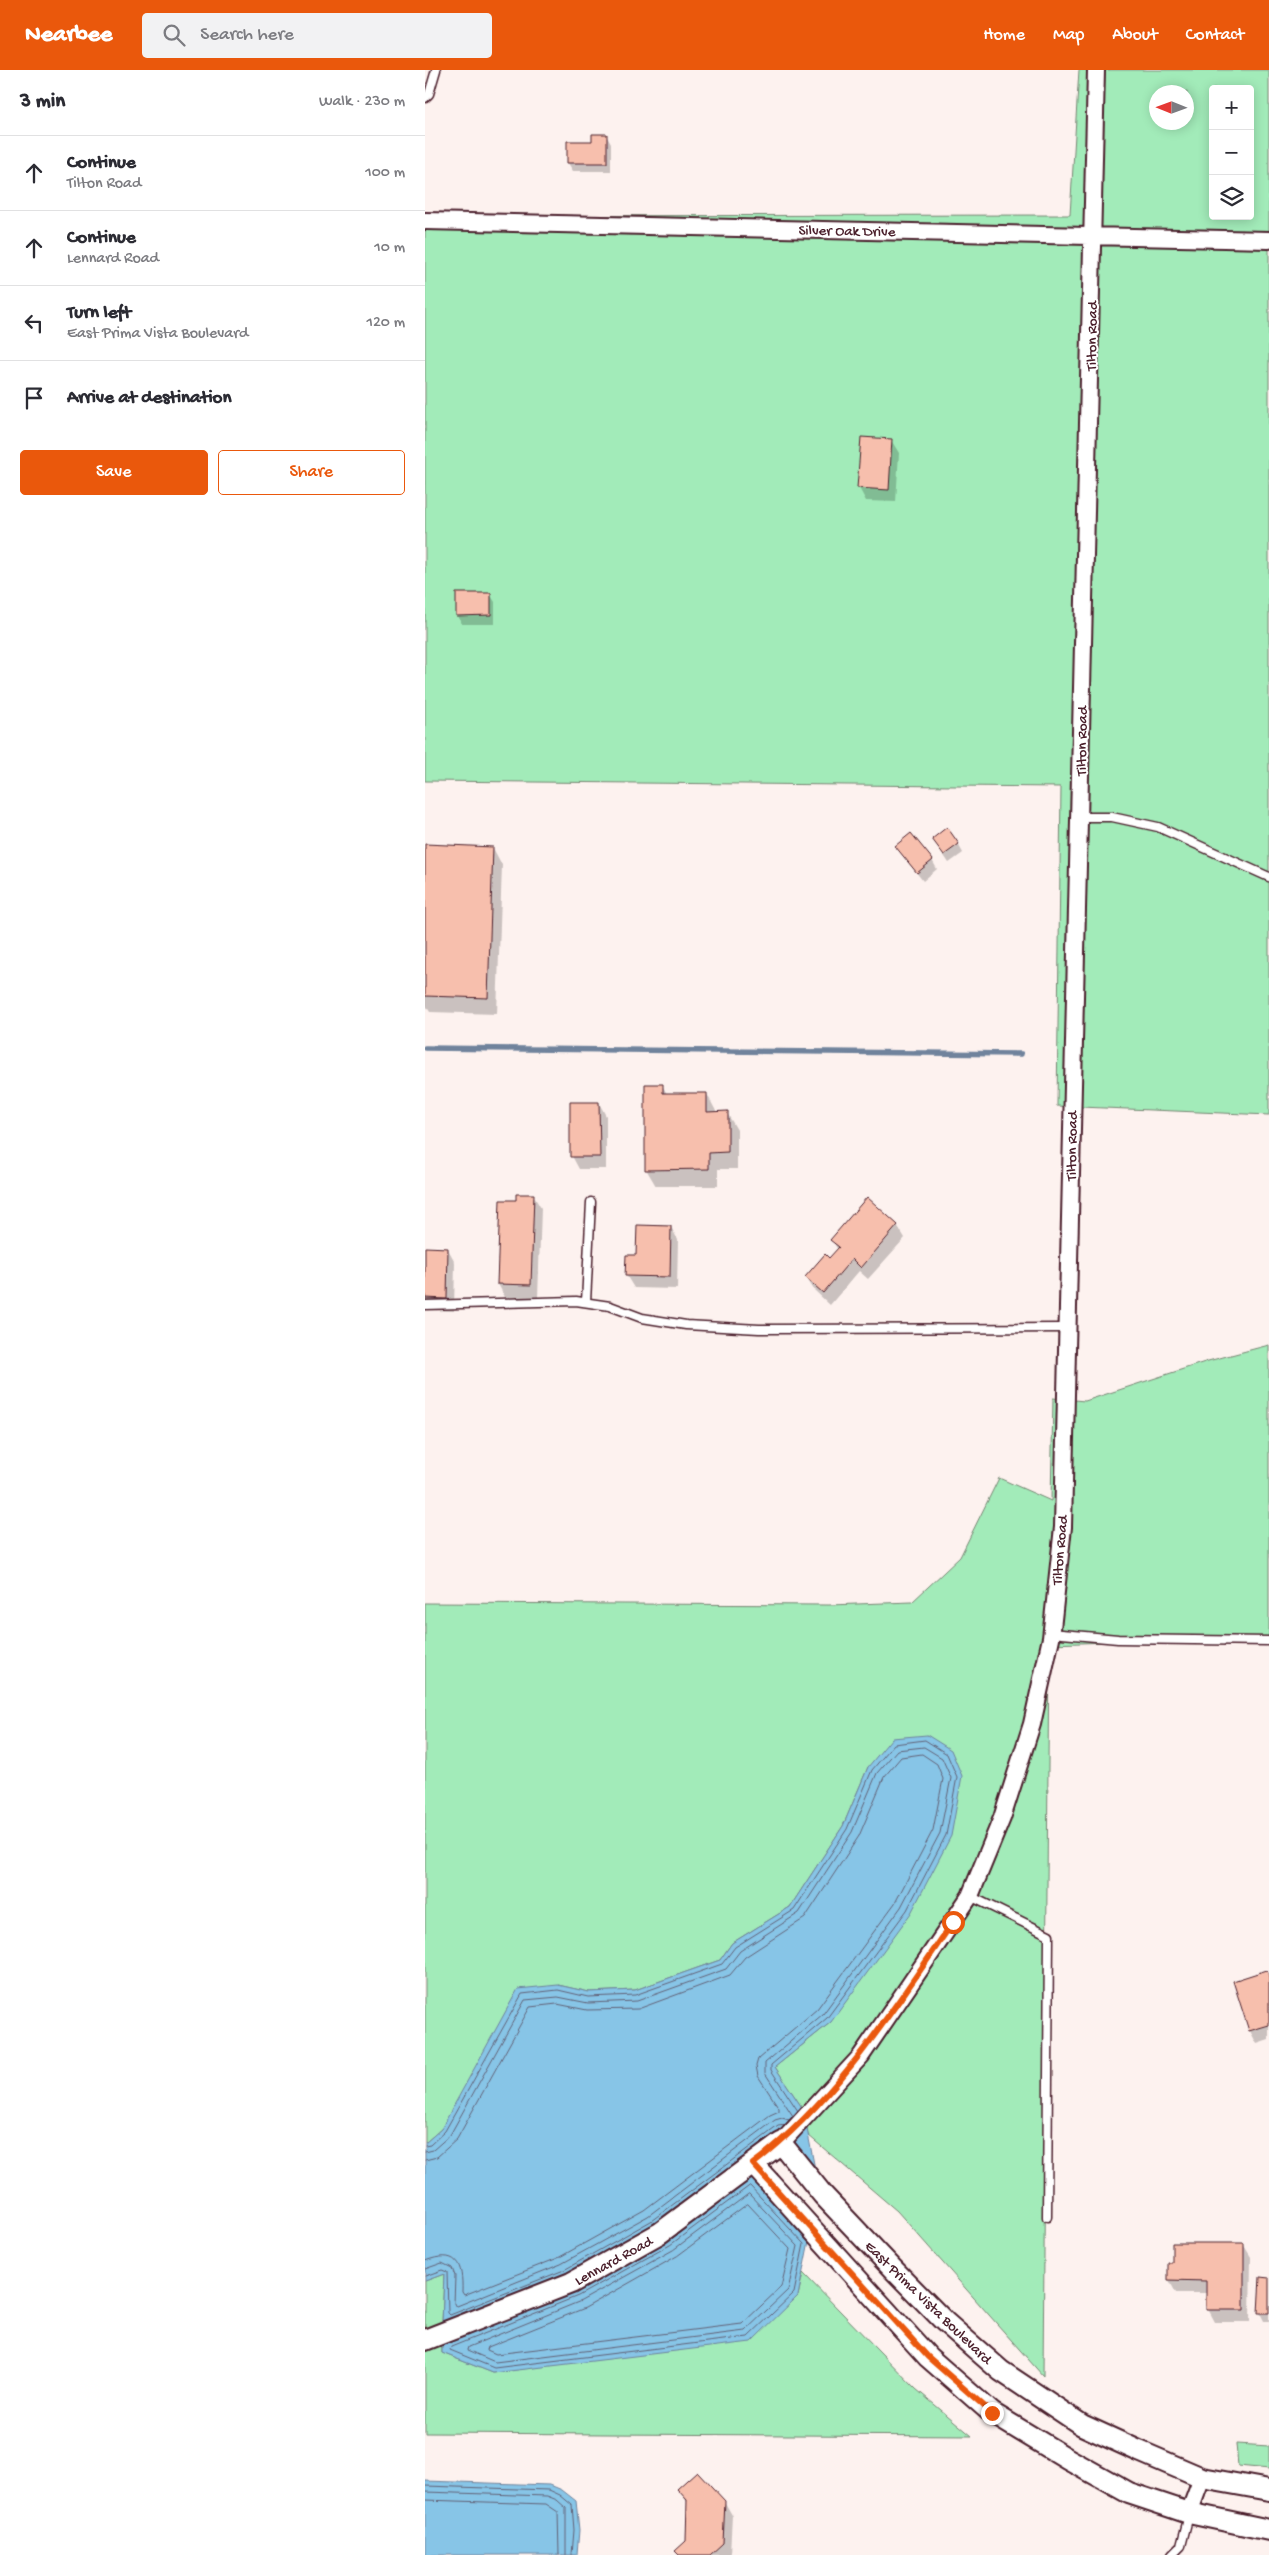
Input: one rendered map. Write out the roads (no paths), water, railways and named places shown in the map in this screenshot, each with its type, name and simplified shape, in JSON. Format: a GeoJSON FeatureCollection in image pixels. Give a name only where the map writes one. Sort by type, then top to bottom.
{"type":"FeatureCollection","features":[{"type":"Feature","properties":{"kind":"street","name":"Tilton Road"},"geometry":{"type":"LineString","coordinates":[[781,2143],[861,2056],[970,1896],[1002,1818],[1032,1724],[1051,1633],[1063,1526],[1096,70]]}},
{"type":"Feature","properties":{"kind":"street","name":"Silver Oak Drive"},"geometry":{"type":"LineString","coordinates":[[425,221],[1269,240]]}},
{"type":"Feature","properties":{"kind":"street","name":"Lennard Road"},"geometry":{"type":"LineString","coordinates":[[425,2340],[571,2283],[660,2233],[781,2143]]}},
{"type":"Feature","properties":{"kind":"street","name":"East Prima Vista Boulevard"},"geometry":{"type":"LineString","coordinates":[[781,2143],[823,2195],[892,2268],[945,2322],[1001,2371],[1082,2425],[1202,2478],[1269,2490]]}},
{"type":"Feature","properties":{"kind":"street"},"geometry":{"type":"LineString","coordinates":[[753,2164],[928,2357],[992,2413],[1068,2460],[1129,2493],[1189,2513],[1269,2530]]}},
{"type":"Feature","properties":{"kind":"street"},"geometry":{"type":"LineString","coordinates":[[1189,2513],[1202,2478]]}},
{"type":"Feature","properties":{"kind":"lane"},"geometry":{"type":"LineString","coordinates":[[425,98],[429,94],[436,70]]}},
{"type":"Feature","properties":{"kind":"lane"},"geometry":{"type":"LineString","coordinates":[[1079,817],[1112,817],[1158,826],[1269,877]]}},
{"type":"Feature","properties":{"kind":"lane"},"geometry":{"type":"LineString","coordinates":[[586,1302],[591,1202]]}},
{"type":"Feature","properties":{"kind":"lane"},"geometry":{"type":"LineString","coordinates":[[425,1305],[586,1302],[610,1306],[642,1318],[686,1325],[759,1329],[1067,1328]]}},
{"type":"Feature","properties":{"kind":"lane"},"geometry":{"type":"LineString","coordinates":[[1051,1633],[1118,1638],[1269,1642]]}},
{"type":"Feature","properties":{"kind":"lane"},"geometry":{"type":"LineString","coordinates":[[970,1896],[1049,1935],[1047,2217]]}},
{"type":"Feature","properties":{"kind":"lane"},"geometry":{"type":"LineString","coordinates":[[1173,2555],[1181,2546],[1189,2513]]}},
{"type":"Feature","properties":{"kind":"water"},"geometry":{"type":"Polygon","coordinates":[[[927,1735],[951,1750],[962,1776],[951,1836],[911,1913],[831,2022],[775,2067],[803,2109],[815,2169],[782,2130],[654,2225],[566,2275],[442,2324],[444,2274],[425,2281],[425,2143],[441,2129],[518,1989],[558,1985],[589,1992],[635,1990],[720,1960],[732,1943],[790,1907],[843,1826],[868,1767],[892,1738],[927,1735]]]}},
{"type":"Feature","properties":{"kind":"water"},"geometry":{"type":"Polygon","coordinates":[[[752,2178],[809,2241],[798,2296],[751,2342],[493,2373],[442,2353],[442,2345],[576,2292],[667,2240],[752,2178]]]}},
{"type":"Feature","properties":{"kind":"water"},"geometry":{"type":"Polygon","coordinates":[[[425,2481],[550,2485],[562,2490],[576,2501],[579,2530],[577,2555],[425,2555],[425,2481]]]}},
{"type":"Feature","properties":{"kind":"waterway"},"geometry":{"type":"LineString","coordinates":[[425,1048],[1021,1054]]}}]}
